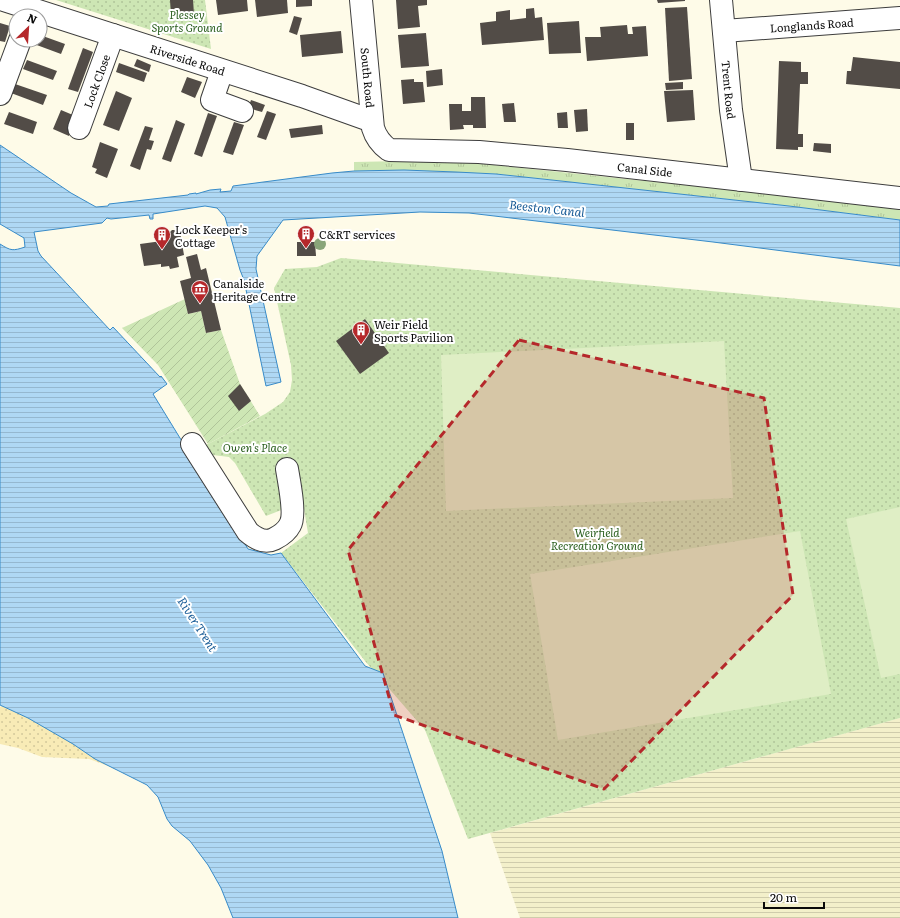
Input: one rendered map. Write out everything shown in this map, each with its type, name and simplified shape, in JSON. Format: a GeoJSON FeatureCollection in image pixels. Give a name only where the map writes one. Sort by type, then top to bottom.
{"type":"FeatureCollection","features":[{"type":"Feature","properties":{"kind":"street","name":"Riverside Road"},"geometry":{"type":"LineString","coordinates":[[4,0],[21,8]]}},
{"type":"Feature","properties":{"kind":"street","name":"South Road"},"geometry":{"type":"LineString","coordinates":[[361,0],[373,128],[376,137],[382,145],[389,150]]}},
{"type":"Feature","properties":{"kind":"street","name":"Trent Road"},"geometry":{"type":"LineString","coordinates":[[721,0],[731,110],[741,180]]}},
{"type":"Feature","properties":{"kind":"street","name":"Riverside Road"},"geometry":{"type":"LineString","coordinates":[[48,17],[113,35],[372,121]]}},
{"type":"Feature","properties":{"kind":"street","name":"Longlands Road"},"geometry":{"type":"LineString","coordinates":[[724,31],[900,18]]}},
{"type":"Feature","properties":{"kind":"street","name":"Lock Close"},"geometry":{"type":"LineString","coordinates":[[79,128],[113,35]]}},
{"type":"Feature","properties":{"kind":"street"},"geometry":{"type":"LineString","coordinates":[[0,94],[17,48]]}},
{"type":"Feature","properties":{"kind":"street"},"geometry":{"type":"LineString","coordinates":[[222,70],[212,100],[242,110]]}},
{"type":"Feature","properties":{"kind":"street","name":"Canal Side"},"geometry":{"type":"LineString","coordinates":[[389,150],[486,153],[900,198]]}},
{"type":"Feature","properties":{"kind":"street"},"geometry":{"type":"LineString","coordinates":[[192,444],[248,532],[260,540],[272,540],[286,531],[291,524],[293,516],[288,469]]}},
{"type":"Feature","properties":{"kind":"highlighted area"},"geometry":{"type":"Polygon","coordinates":[[[519,340],[764,398],[793,595],[604,789],[394,715],[348,550],[519,340]]]}},
{"type":"Feature","properties":{"kind":"shaded area"},"geometry":{"type":"Polygon","coordinates":[[[900,718],[900,918],[520,918],[490,833],[900,718]]]}},
{"type":"Feature","properties":{"kind":"green space","name":"Plessey Sports Ground"},"geometry":{"type":"Polygon","coordinates":[[[56,0],[205,0],[211,49],[56,0]]]}},
{"type":"Feature","properties":{"kind":"green space"},"geometry":{"type":"Polygon","coordinates":[[[403,161],[475,163],[900,208],[900,220],[789,206],[496,174],[404,170],[354,171],[354,162],[403,161]]]}},
{"type":"Feature","properties":{"kind":"green space","name":"Weirfield Recreation Ground"},"geometry":{"type":"Polygon","coordinates":[[[341,258],[900,308],[900,718],[468,839],[425,730],[365,661],[281,553],[308,533],[301,491],[284,509],[266,516],[235,463],[229,457],[213,455],[206,445],[265,414],[283,402],[290,392],[292,380],[291,365],[274,288],[285,269],[317,267],[341,258]]]}},
{"type":"Feature","properties":{"kind":"green space"},"geometry":{"type":"Polygon","coordinates":[[[185,299],[188,314],[201,311],[206,333],[221,330],[240,384],[260,416],[208,444],[158,365],[122,328],[185,299]]]}},
{"type":"Feature","properties":{"kind":"green space"},"geometry":{"type":"Polygon","coordinates":[[[724,341],[733,498],[446,511],[441,355],[724,341]]]}},
{"type":"Feature","properties":{"kind":"green space"},"geometry":{"type":"Polygon","coordinates":[[[900,507],[900,674],[881,678],[846,519],[900,507]]]}},
{"type":"Feature","properties":{"kind":"green space"},"geometry":{"type":"Polygon","coordinates":[[[800,531],[831,694],[558,740],[530,574],[800,531]]]}},
{"type":"Feature","properties":{"kind":"sand"},"geometry":{"type":"Polygon","coordinates":[[[18,702],[68,723],[111,767],[89,759],[42,757],[18,748],[0,744],[0,707],[18,702]]]}},
{"type":"Feature","properties":{"kind":"water"},"geometry":{"type":"Polygon","coordinates":[[[0,145],[71,193],[96,207],[108,206],[109,204],[196,194],[210,190],[221,189],[220,192],[231,191],[233,186],[354,171],[404,170],[496,174],[789,206],[900,220],[900,266],[469,213],[420,212],[283,220],[257,256],[256,269],[281,382],[266,386],[244,280],[225,217],[217,208],[205,206],[153,214],[153,219],[150,219],[149,215],[111,219],[107,218],[102,223],[34,232],[38,251],[41,256],[110,330],[113,327],[167,384],[153,394],[248,549],[271,555],[281,553],[365,666],[383,673],[442,851],[458,918],[233,918],[221,888],[208,865],[190,841],[172,826],[167,819],[158,797],[147,785],[95,759],[73,744],[28,718],[0,705],[0,244],[12,250],[25,247],[24,238],[0,224],[0,145]]]}},
{"type":"Feature","properties":{"kind":"building"},"geometry":{"type":"Polygon","coordinates":[[[170,0],[193,0],[194,14],[171,15],[170,0]]]}},
{"type":"Feature","properties":{"kind":"building"},"geometry":{"type":"Polygon","coordinates":[[[216,0],[247,0],[248,11],[218,15],[216,0]]]}},
{"type":"Feature","properties":{"kind":"building"},"geometry":{"type":"Polygon","coordinates":[[[255,0],[287,0],[288,13],[257,17],[255,0]]]}},
{"type":"Feature","properties":{"kind":"building"},"geometry":{"type":"Polygon","coordinates":[[[296,0],[312,0],[312,6],[296,7],[296,0]]]}},
{"type":"Feature","properties":{"kind":"building"},"geometry":{"type":"Polygon","coordinates":[[[396,0],[427,0],[427,5],[418,6],[420,27],[398,29],[396,0]]]}},
{"type":"Feature","properties":{"kind":"building"},"geometry":{"type":"Polygon","coordinates":[[[657,0],[685,0],[685,1],[658,3],[657,0]]]}},
{"type":"Feature","properties":{"kind":"building"},"geometry":{"type":"Polygon","coordinates":[[[687,7],[692,79],[669,81],[665,8],[687,7]]]}},
{"type":"Feature","properties":{"kind":"building"},"geometry":{"type":"Polygon","coordinates":[[[534,8],[535,18],[542,17],[544,40],[482,45],[480,23],[496,21],[496,12],[510,10],[510,20],[526,18],[526,9],[534,8]]]}},
{"type":"Feature","properties":{"kind":"building"},"geometry":{"type":"Polygon","coordinates":[[[294,16],[302,18],[297,35],[289,32],[294,16]]]}},
{"type":"Feature","properties":{"kind":"building"},"geometry":{"type":"Polygon","coordinates":[[[579,21],[581,53],[549,54],[547,23],[579,21]]]}},
{"type":"Feature","properties":{"kind":"building"},"geometry":{"type":"Polygon","coordinates":[[[0,23],[8,25],[8,32],[5,42],[0,41],[0,23]]]}},
{"type":"Feature","properties":{"kind":"building"},"geometry":{"type":"Polygon","coordinates":[[[627,25],[628,34],[633,34],[632,27],[646,26],[648,56],[587,61],[585,37],[601,37],[600,27],[627,25]]]}},
{"type":"Feature","properties":{"kind":"building"},"geometry":{"type":"Polygon","coordinates":[[[341,31],[343,53],[302,57],[300,35],[341,31]]]}},
{"type":"Feature","properties":{"kind":"building"},"geometry":{"type":"Polygon","coordinates":[[[426,33],[429,66],[401,68],[398,35],[426,33]]]}},
{"type":"Feature","properties":{"kind":"building"},"geometry":{"type":"Polygon","coordinates":[[[48,38],[65,44],[61,54],[45,48],[48,48],[48,38]]]}},
{"type":"Feature","properties":{"kind":"building"},"geometry":{"type":"Polygon","coordinates":[[[83,48],[93,52],[78,92],[68,89],[83,48]]]}},
{"type":"Feature","properties":{"kind":"building"},"geometry":{"type":"Polygon","coordinates":[[[853,57],[900,62],[900,89],[846,84],[847,71],[851,71],[853,57]]]}},
{"type":"Feature","properties":{"kind":"building"},"geometry":{"type":"Polygon","coordinates":[[[137,59],[151,65],[149,72],[134,66],[137,59]]]}},
{"type":"Feature","properties":{"kind":"building"},"geometry":{"type":"Polygon","coordinates":[[[27,60],[57,71],[53,80],[23,69],[27,60]]]}},
{"type":"Feature","properties":{"kind":"building"},"geometry":{"type":"Polygon","coordinates":[[[779,61],[801,62],[801,72],[808,72],[808,84],[800,84],[798,134],[803,134],[803,147],[798,147],[798,150],[776,149],[779,61]]]}},
{"type":"Feature","properties":{"kind":"building"},"geometry":{"type":"Polygon","coordinates":[[[119,63],[147,73],[144,82],[116,72],[119,63]]]}},
{"type":"Feature","properties":{"kind":"building"},"geometry":{"type":"Polygon","coordinates":[[[442,69],[443,85],[427,87],[426,71],[442,69]]]}},
{"type":"Feature","properties":{"kind":"building"},"geometry":{"type":"Polygon","coordinates":[[[187,77],[202,82],[195,98],[181,92],[187,77]]]}},
{"type":"Feature","properties":{"kind":"building"},"geometry":{"type":"Polygon","coordinates":[[[414,79],[414,82],[423,82],[425,102],[403,104],[401,80],[414,79]]]}},
{"type":"Feature","properties":{"kind":"building"},"geometry":{"type":"Polygon","coordinates":[[[683,82],[683,89],[666,90],[665,83],[683,82]]]}},
{"type":"Feature","properties":{"kind":"building"},"geometry":{"type":"Polygon","coordinates":[[[15,84],[47,95],[43,105],[11,93],[15,84]]]}},
{"type":"Feature","properties":{"kind":"building"},"geometry":{"type":"Polygon","coordinates":[[[693,90],[695,120],[667,122],[664,91],[693,90]]]}},
{"type":"Feature","properties":{"kind":"building"},"geometry":{"type":"Polygon","coordinates":[[[116,91],[132,98],[119,131],[103,125],[116,91]]]}},
{"type":"Feature","properties":{"kind":"building"},"geometry":{"type":"Polygon","coordinates":[[[471,97],[485,97],[486,128],[473,128],[473,125],[463,125],[464,129],[450,130],[449,104],[462,104],[462,111],[471,111],[471,97]]]}},
{"type":"Feature","properties":{"kind":"building"},"geometry":{"type":"Polygon","coordinates":[[[251,100],[265,105],[262,112],[248,108],[251,100]]]}},
{"type":"Feature","properties":{"kind":"building"},"geometry":{"type":"Polygon","coordinates":[[[514,103],[516,122],[504,122],[502,104],[514,103]]]}},
{"type":"Feature","properties":{"kind":"building"},"geometry":{"type":"Polygon","coordinates":[[[587,109],[588,131],[576,132],[574,110],[587,109]]]}},
{"type":"Feature","properties":{"kind":"building"},"geometry":{"type":"Polygon","coordinates":[[[61,110],[80,118],[73,125],[69,136],[53,129],[61,110]]]}},
{"type":"Feature","properties":{"kind":"building"},"geometry":{"type":"Polygon","coordinates":[[[267,111],[276,114],[266,140],[257,137],[267,111]]]}},
{"type":"Feature","properties":{"kind":"building"},"geometry":{"type":"Polygon","coordinates":[[[9,112],[37,122],[33,134],[4,124],[9,112]]]}},
{"type":"Feature","properties":{"kind":"building"},"geometry":{"type":"Polygon","coordinates":[[[567,112],[568,128],[558,128],[557,113],[567,112]]]}},
{"type":"Feature","properties":{"kind":"building"},"geometry":{"type":"Polygon","coordinates":[[[208,113],[217,116],[202,157],[194,154],[208,113]]]}},
{"type":"Feature","properties":{"kind":"building"},"geometry":{"type":"Polygon","coordinates":[[[176,120],[185,124],[171,162],[162,159],[176,120]]]}},
{"type":"Feature","properties":{"kind":"building"},"geometry":{"type":"Polygon","coordinates":[[[234,122],[244,125],[233,155],[223,152],[234,122]]]}},
{"type":"Feature","properties":{"kind":"building"},"geometry":{"type":"Polygon","coordinates":[[[626,123],[634,123],[634,140],[626,140],[626,123]]]}},
{"type":"Feature","properties":{"kind":"building"},"geometry":{"type":"Polygon","coordinates":[[[322,125],[323,134],[291,138],[289,129],[322,125]]]}},
{"type":"Feature","properties":{"kind":"building"},"geometry":{"type":"Polygon","coordinates":[[[145,126],[153,128],[149,140],[154,141],[151,150],[147,149],[140,170],[130,166],[145,126]]]}},
{"type":"Feature","properties":{"kind":"building"},"geometry":{"type":"Polygon","coordinates":[[[100,142],[118,149],[107,178],[95,173],[97,169],[92,167],[100,142]]]}},
{"type":"Feature","properties":{"kind":"building"},"geometry":{"type":"Polygon","coordinates":[[[814,143],[831,144],[831,153],[813,151],[814,143]]]}},
{"type":"Feature","properties":{"kind":"building","name":"Lock Keeper's Cottage"},"geometry":{"type":"Polygon","coordinates":[[[172,230],[177,230],[180,232],[184,255],[177,257],[179,267],[170,269],[169,266],[161,267],[161,264],[144,266],[140,244],[169,240],[168,234],[172,230]]]}},
{"type":"Feature","properties":{"kind":"building","name":"C&RT services"},"geometry":{"type":"Polygon","coordinates":[[[297,242],[315,242],[316,256],[297,256],[297,242]]]}},
{"type":"Feature","properties":{"kind":"building","name":"Canalside Heritage Centre"},"geometry":{"type":"Polygon","coordinates":[[[197,254],[201,270],[206,268],[221,330],[206,333],[201,311],[188,314],[180,281],[191,278],[186,257],[197,254]]]}},
{"type":"Feature","properties":{"kind":"building","name":"Weir Field Sports Pavilion"},"geometry":{"type":"Polygon","coordinates":[[[365,319],[389,353],[360,374],[336,341],[365,319]]]}},
{"type":"Feature","properties":{"kind":"building"},"geometry":{"type":"Polygon","coordinates":[[[240,384],[251,401],[239,411],[228,396],[240,384]]]}},
{"type":"Feature","properties":{"kind":"place","name":"C&RT services"},"geometry":{"type":"Point","coordinates":[306,249]}},
{"type":"Feature","properties":{"kind":"place","name":"Lock Keeper's Cottage"},"geometry":{"type":"Point","coordinates":[162,250]}},
{"type":"Feature","properties":{"kind":"place","name":"Canalside Heritage Centre"},"geometry":{"type":"Point","coordinates":[200,304]}},
{"type":"Feature","properties":{"kind":"place","name":"Weir Field Sports Pavilion"},"geometry":{"type":"Point","coordinates":[361,345]}},
{"type":"Feature","properties":{"kind":"water label","name":"Beeston Canal"},"geometry":{"type":"Point","coordinates":[547,208]}},
{"type":"Feature","properties":{"kind":"water label","name":"River Trent"},"geometry":{"type":"Point","coordinates":[198,624]}},
{"type":"Feature","properties":{"kind":"park label","name":"Owen's Place"},"geometry":{"type":"Point","coordinates":[255,447]}}]}
